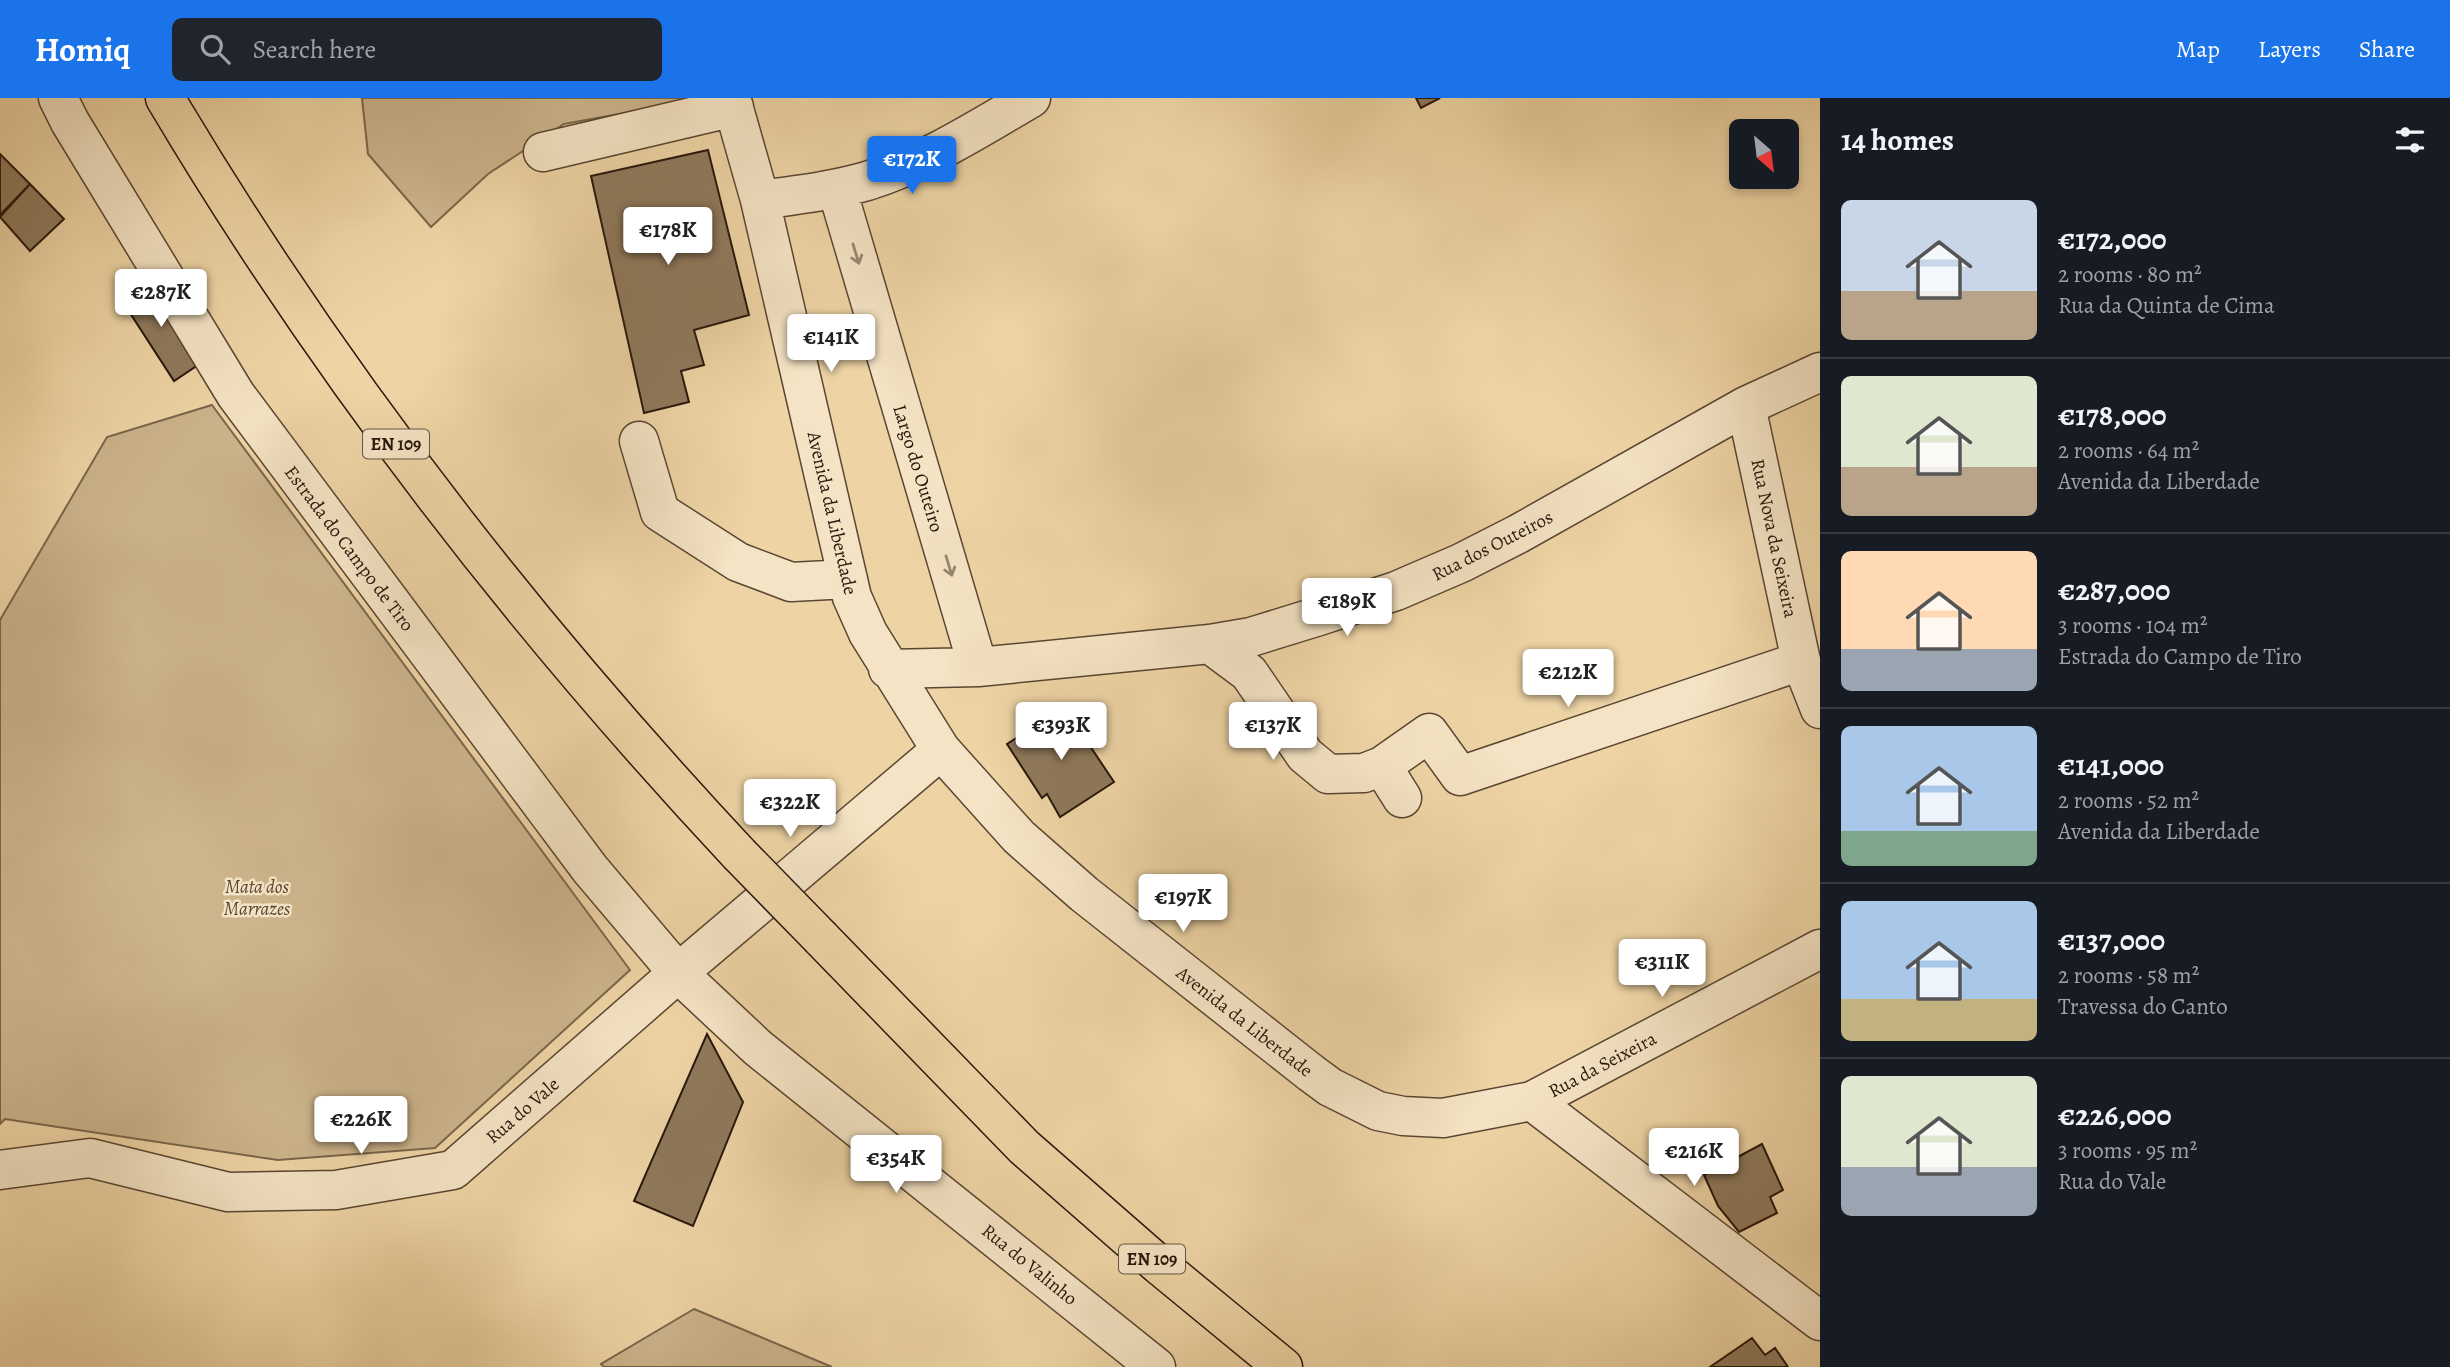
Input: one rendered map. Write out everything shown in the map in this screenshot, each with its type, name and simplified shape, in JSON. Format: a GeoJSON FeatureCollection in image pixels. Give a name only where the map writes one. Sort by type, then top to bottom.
{"type":"FeatureCollection","features":[{"type":"Feature","properties":{"kind":"main road","name":"EN 109"},"geometry":{"type":"LineString","coordinates":[[165,98],[321,342],[409,461],[575,672],[739,854],[1024,1147],[1158,1265],[1283,1367]]}},
{"type":"Feature","properties":{"kind":"street","name":"Estrada do Campo de Tiro"},"geometry":{"type":"LineString","coordinates":[[58,98],[69,121],[236,395],[590,869],[678,973]]}},
{"type":"Feature","properties":{"kind":"street"},"geometry":{"type":"LineString","coordinates":[[760,200],[837,189],[916,162],[1031,98]]}},
{"type":"Feature","properties":{"kind":"street"},"geometry":{"type":"LineString","coordinates":[[543,152],[732,102]]}},
{"type":"Feature","properties":{"kind":"street","name":"Avenida da Liberdade"},"geometry":{"type":"LineString","coordinates":[[732,102],[760,200],[852,597],[888,669],[941,751],[1019,837],[1084,894],[1330,1087],[1378,1111],[1420,1118],[1443,1118],[1532,1101]]}},
{"type":"Feature","properties":{"kind":"street","name":"Largo do Outeiro"},"geometry":{"type":"LineString","coordinates":[[837,189],[978,667]]}},
{"type":"Feature","properties":{"kind":"street","name":"Rua dos Outeiros"},"geometry":{"type":"LineString","coordinates":[[888,669],[978,667],[1210,644],[1251,637],[1383,595],[1461,563],[1518,534],[1746,405],[1792,382],[1820,372]]}},
{"type":"Feature","properties":{"kind":"street","name":"Rua Nova da Seixeira"},"geometry":{"type":"LineString","coordinates":[[1746,405],[1801,661],[1820,709]]}},
{"type":"Feature","properties":{"kind":"street"},"geometry":{"type":"LineString","coordinates":[[639,441],[660,512],[738,562],[791,582],[848,579]]}},
{"type":"Feature","properties":{"kind":"street"},"geometry":{"type":"LineString","coordinates":[[1210,644],[1249,673],[1305,755],[1328,774],[1364,773],[1382,766],[1429,733],[1460,776],[1801,661]]}},
{"type":"Feature","properties":{"kind":"street","name":"Rua do Vale"},"geometry":{"type":"LineString","coordinates":[[0,1170],[90,1158],[228,1192],[336,1190],[453,1170],[678,973],[941,751]]}},
{"type":"Feature","properties":{"kind":"street"},"geometry":{"type":"LineString","coordinates":[[1382,766],[1402,798]]}},
{"type":"Feature","properties":{"kind":"street","name":"Rua da Seixeira"},"geometry":{"type":"LineString","coordinates":[[1532,1101],[1820,949]]}},
{"type":"Feature","properties":{"kind":"street","name":"Rua do Valinho"},"geometry":{"type":"LineString","coordinates":[[678,973],[758,1048],[1156,1367]]}},
{"type":"Feature","properties":{"kind":"street"},"geometry":{"type":"LineString","coordinates":[[1532,1101],[1820,1321]]}},
{"type":"Feature","properties":{"kind":"green space"},"geometry":{"type":"Polygon","coordinates":[[[362,98],[702,99],[564,124],[488,174],[431,227],[368,154],[362,98]]]}},
{"type":"Feature","properties":{"kind":"green space","name":"Mata dos Marrazes"},"geometry":{"type":"Polygon","coordinates":[[[212,405],[630,970],[435,1148],[278,1160],[5,1119],[0,1124],[0,620],[107,437],[212,405]]]}},
{"type":"Feature","properties":{"kind":"green space"},"geometry":{"type":"Polygon","coordinates":[[[694,1309],[832,1367],[604,1367],[601,1364],[694,1309]]]}},
{"type":"Feature","properties":{"kind":"building"},"geometry":{"type":"Polygon","coordinates":[[[1416,98],[1440,98],[1421,108],[1416,98]]]}},
{"type":"Feature","properties":{"kind":"building"},"geometry":{"type":"Polygon","coordinates":[[[708,150],[749,315],[694,330],[704,365],[681,371],[689,402],[644,413],[591,176],[708,150]]]}},
{"type":"Feature","properties":{"kind":"building"},"geometry":{"type":"Polygon","coordinates":[[[0,154],[30,184],[0,215],[0,154]]]}},
{"type":"Feature","properties":{"kind":"building"},"geometry":{"type":"Polygon","coordinates":[[[30,184],[64,219],[30,251],[0,217],[30,184]]]}},
{"type":"Feature","properties":{"kind":"building"},"geometry":{"type":"Polygon","coordinates":[[[148,276],[204,361],[174,381],[119,296],[148,276]]]}},
{"type":"Feature","properties":{"kind":"building"},"geometry":{"type":"Polygon","coordinates":[[[1064,707],[1114,782],[1060,817],[1047,794],[1042,798],[1007,744],[1064,707]]]}},
{"type":"Feature","properties":{"kind":"building"},"geometry":{"type":"Polygon","coordinates":[[[707,1034],[743,1102],[693,1226],[634,1201],[707,1034]]]}},
{"type":"Feature","properties":{"kind":"building"},"geometry":{"type":"Polygon","coordinates":[[[1762,1144],[1783,1190],[1770,1197],[1777,1213],[1739,1232],[1718,1206],[1704,1175],[1762,1144]]]}},
{"type":"Feature","properties":{"kind":"building"},"geometry":{"type":"Polygon","coordinates":[[[1752,1338],[1765,1355],[1775,1348],[1788,1367],[1710,1367],[1752,1338]]]}}]}
